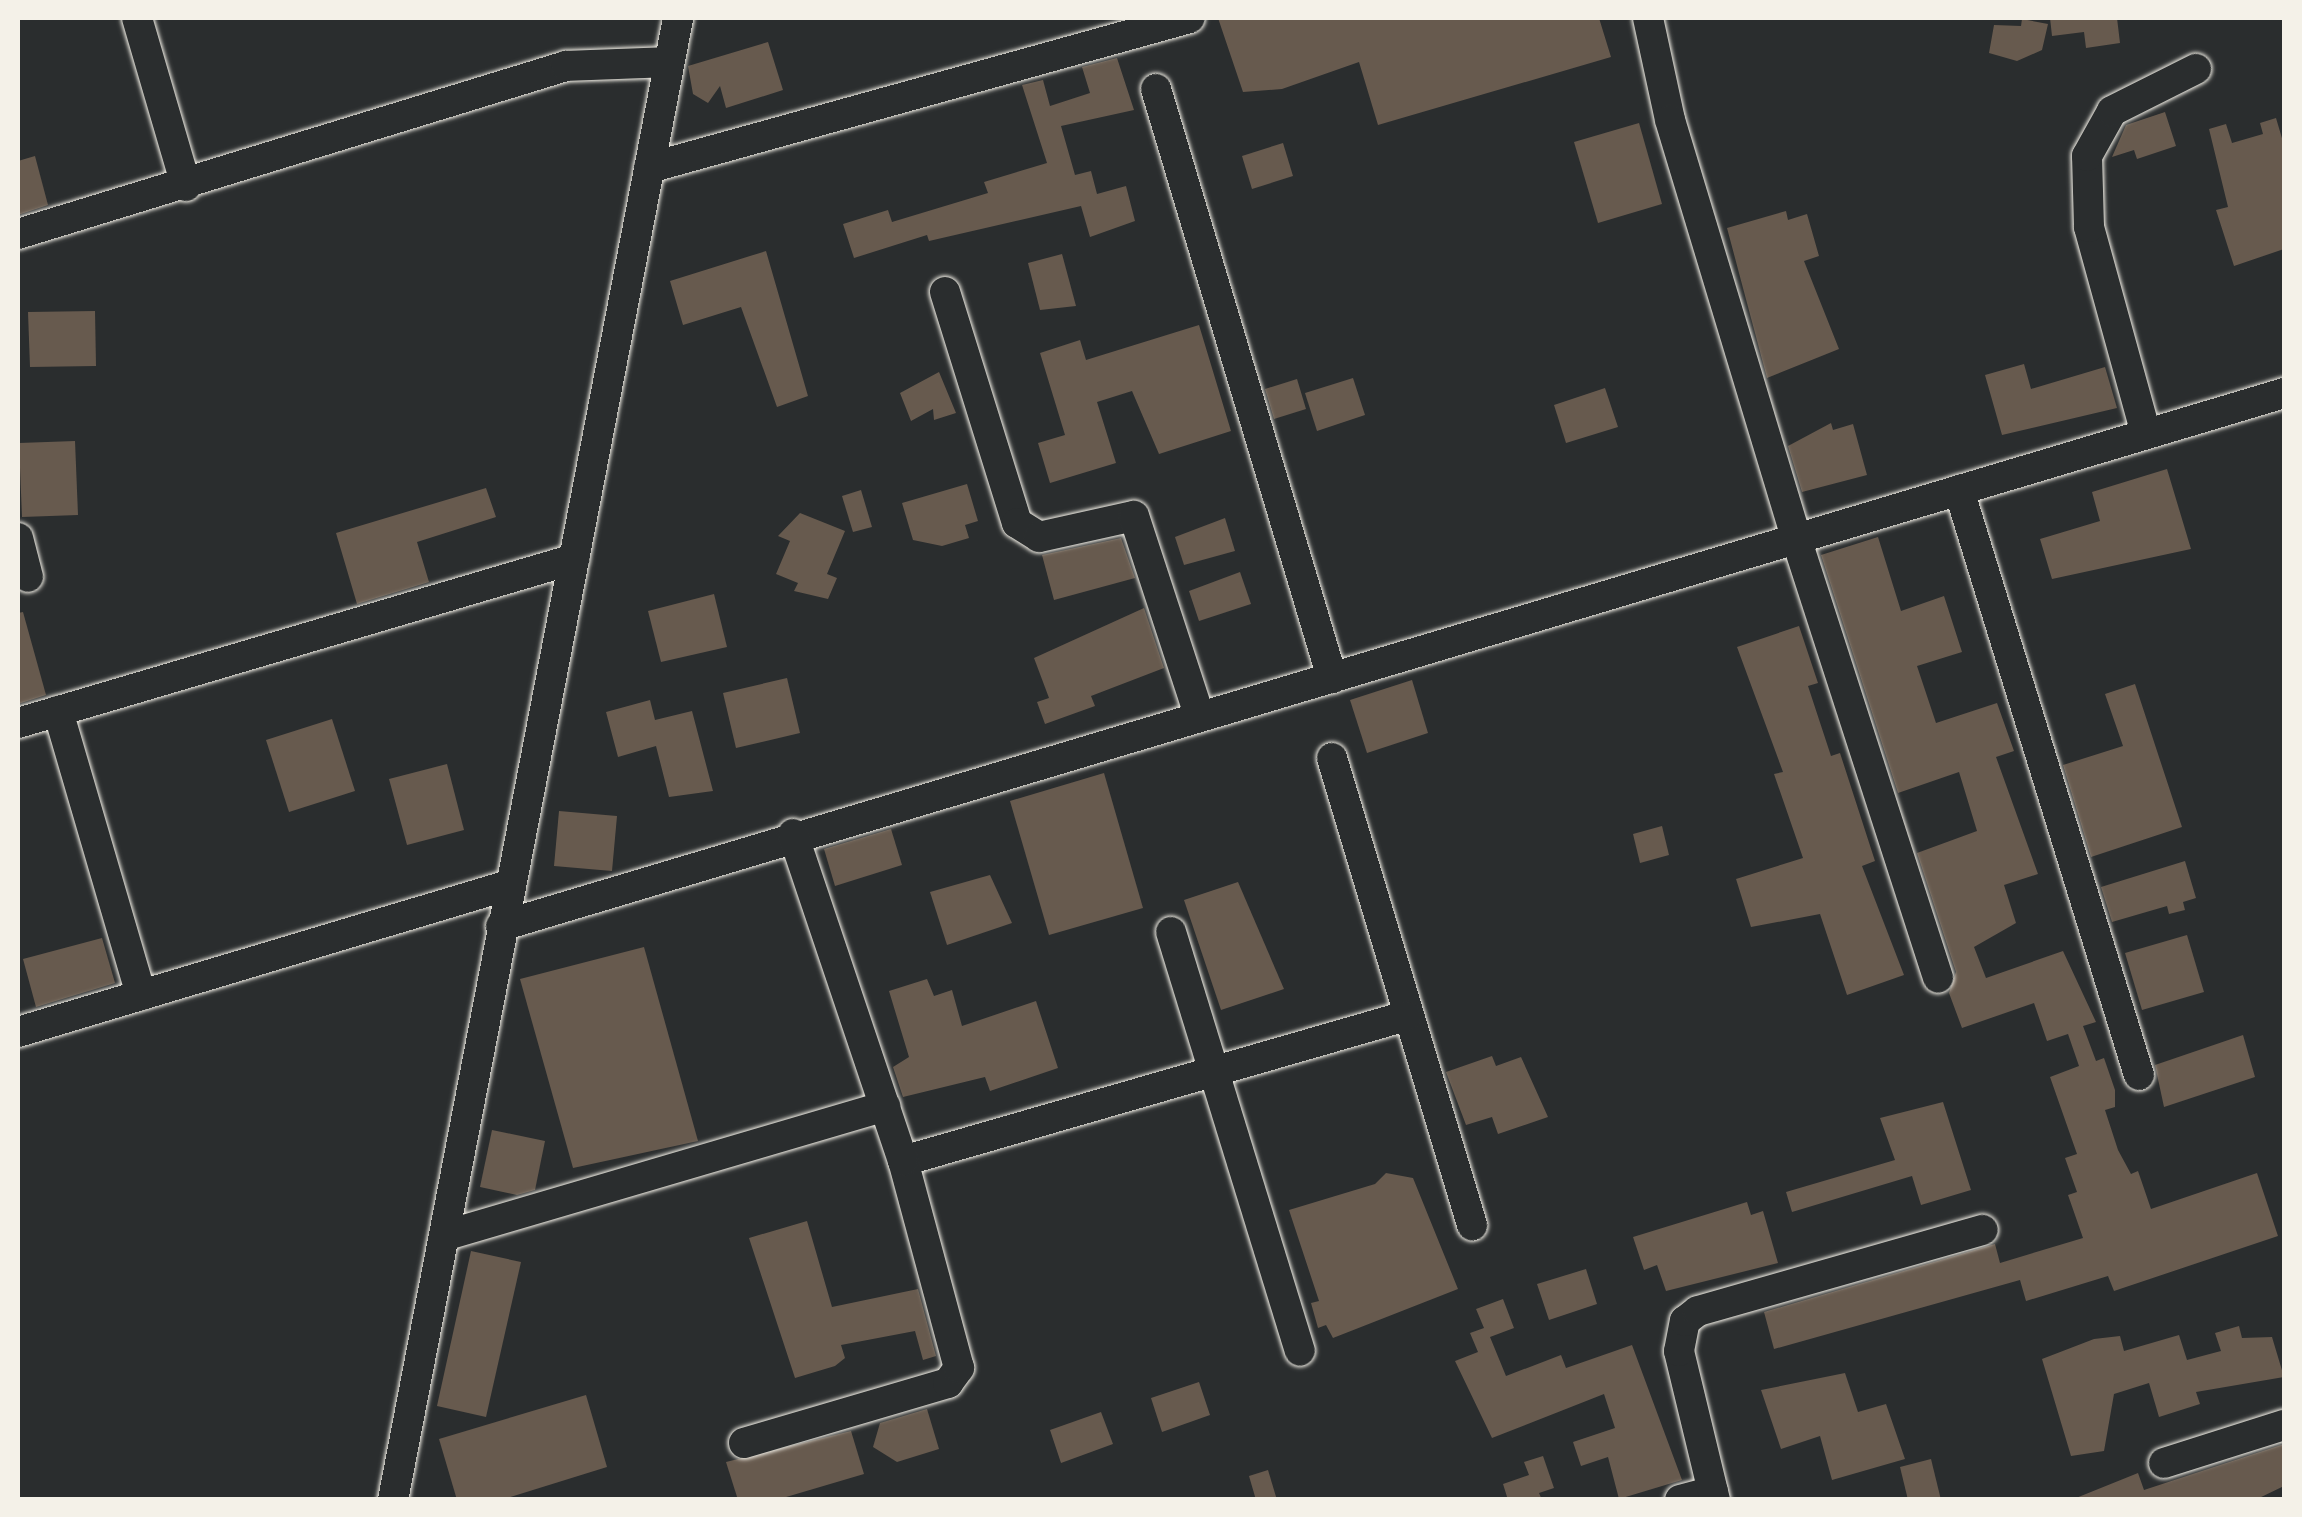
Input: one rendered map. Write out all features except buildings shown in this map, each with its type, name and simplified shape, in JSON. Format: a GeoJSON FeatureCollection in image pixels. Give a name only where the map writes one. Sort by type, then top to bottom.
{"type":"FeatureCollection","features":[{"type":"Feature","properties":{"kind":"street"},"geometry":{"type":"LineString","coordinates":[[136,18],[186,186]]}},
{"type":"Feature","properties":{"kind":"street"},"geometry":{"type":"LineString","coordinates":[[393,1500],[678,18]]}},
{"type":"Feature","properties":{"kind":"street"},"geometry":{"type":"LineString","coordinates":[[649,168],[1190,18]]}},
{"type":"Feature","properties":{"kind":"street"},"geometry":{"type":"LineString","coordinates":[[1648,18],[1670,120],[1796,538],[1938,978]]}},
{"type":"Feature","properties":{"kind":"street"},"geometry":{"type":"LineString","coordinates":[[18,234],[186,186],[566,66],[669,62]]}},
{"type":"Feature","properties":{"kind":"street"},"geometry":{"type":"LineString","coordinates":[[2146,434],[2089,227],[2087,156],[2112,112],[2196,69]]}},
{"type":"Feature","properties":{"kind":"street"},"geometry":{"type":"LineString","coordinates":[[1156,90],[1332,678]]}},
{"type":"Feature","properties":{"kind":"street"},"geometry":{"type":"LineString","coordinates":[[945,292],[1018,524],[1039,537],[1134,516],[1199,715]]}},
{"type":"Feature","properties":{"kind":"street"},"geometry":{"type":"LineString","coordinates":[[501,926],[793,834],[1332,678],[2284,393]]}},
{"type":"Feature","properties":{"kind":"street"},"geometry":{"type":"LineString","coordinates":[[1959,490],[2138,1075]]}},
{"type":"Feature","properties":{"kind":"street"},"geometry":{"type":"LineString","coordinates":[[18,538],[28,577]]}},
{"type":"Feature","properties":{"kind":"street"},"geometry":{"type":"LineString","coordinates":[[18,724],[574,559]]}},
{"type":"Feature","properties":{"kind":"street"},"geometry":{"type":"LineString","coordinates":[[58,711],[141,995]]}},
{"type":"Feature","properties":{"kind":"street"},"geometry":{"type":"LineString","coordinates":[[1332,758],[1406,1016],[1472,1225]]}},
{"type":"Feature","properties":{"kind":"street"},"geometry":{"type":"LineString","coordinates":[[744,1442],[948,1383],[959,1368],[903,1161],[793,834]]}},
{"type":"Feature","properties":{"kind":"street"},"geometry":{"type":"LineString","coordinates":[[18,1032],[509,885]]}},
{"type":"Feature","properties":{"kind":"street"},"geometry":{"type":"LineString","coordinates":[[1171,932],[1300,1351]]}},
{"type":"Feature","properties":{"kind":"street"},"geometry":{"type":"LineString","coordinates":[[903,1161],[1406,1016]]}},
{"type":"Feature","properties":{"kind":"street"},"geometry":{"type":"LineString","coordinates":[[444,1236],[885,1106]]}},
{"type":"Feature","properties":{"kind":"street"},"geometry":{"type":"LineString","coordinates":[[1680,1500],[1714,1495],[1679,1351],[1685,1321],[1698,1310],[1983,1230]]}},
{"type":"Feature","properties":{"kind":"street"},"geometry":{"type":"LineString","coordinates":[[2164,1463],[2284,1424]]}}]}
